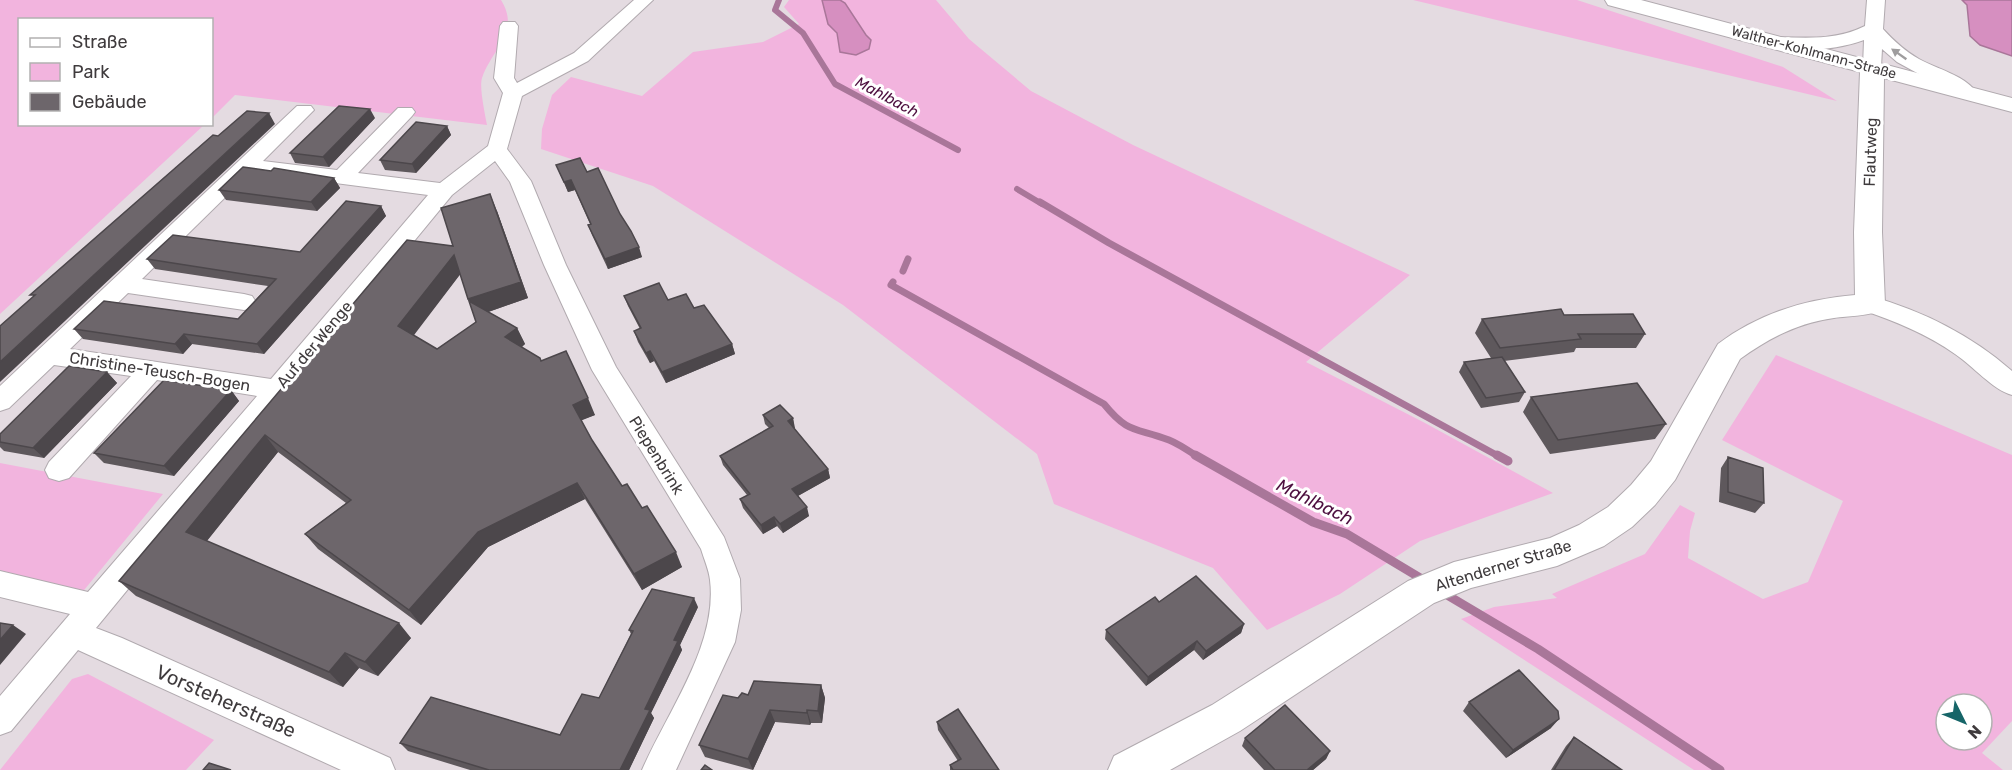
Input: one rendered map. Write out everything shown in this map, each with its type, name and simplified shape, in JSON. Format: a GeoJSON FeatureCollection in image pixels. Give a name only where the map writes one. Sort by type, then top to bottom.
{"type":"FeatureCollection","features":[{"type":"Feature","properties":{"kind":"main road","name":"Walther-Kohlmann-Straße"},"geometry":{"type":"LineString","coordinates":[[1616,0],[2012,105]]}},
{"type":"Feature","properties":{"kind":"main road"},"geometry":{"type":"LineString","coordinates":[[1778,42],[1845,81],[1871,106],[1909,94],[1966,92]]}},
{"type":"Feature","properties":{"kind":"main road","name":"Flautweg"},"geometry":{"type":"LineString","coordinates":[[1870,304],[1868,232],[1872,67]]}},
{"type":"Feature","properties":{"kind":"main road","name":"Altenderner Straße"},"geometry":{"type":"LineString","coordinates":[[1129,770],[1226,718],[1442,581],[1559,550],[1604,529],[1630,510],[1675,454],[1729,352],[1742,341],[1781,320],[1820,309],[1870,304]]}},
{"type":"Feature","properties":{"kind":"street"},"geometry":{"type":"LineString","coordinates":[[513,93],[581,57],[645,0]]}},
{"type":"Feature","properties":{"kind":"street","name":"Flautweg"},"geometry":{"type":"LineString","coordinates":[[1872,67],[1876,0]]}},
{"type":"Feature","properties":{"kind":"street"},"geometry":{"type":"LineString","coordinates":[[500,139],[513,93],[504,78],[509,26]]}},
{"type":"Feature","properties":{"kind":"street"},"geometry":{"type":"LineString","coordinates":[[1778,42],[1840,42],[1856,39],[1874,29],[1889,47],[1905,58],[1942,76],[1966,92]]}},
{"type":"Feature","properties":{"kind":"street","name":"Christine-Teusch-Bogen"},"geometry":{"type":"LineString","coordinates":[[49,355],[304,110]]}},
{"type":"Feature","properties":{"kind":"street"},"geometry":{"type":"LineString","coordinates":[[342,177],[405,112]]}},
{"type":"Feature","properties":{"kind":"street","name":"Auf der Wenge"},"geometry":{"type":"LineString","coordinates":[[0,720],[444,190],[500,139]]}},
{"type":"Feature","properties":{"kind":"street","name":"Piepenbrink"},"geometry":{"type":"LineString","coordinates":[[500,139],[555,265],[605,370],[714,546],[725,579],[726,610],[720,642],[659,770]]}},
{"type":"Feature","properties":{"kind":"street"},"geometry":{"type":"LineString","coordinates":[[246,165],[444,190]]}},
{"type":"Feature","properties":{"kind":"street"},"geometry":{"type":"LineString","coordinates":[[123,284],[244,302]]}},
{"type":"Feature","properties":{"kind":"street","name":"Altenderner Straße"},"geometry":{"type":"LineString","coordinates":[[1870,304],[1919,320],[1935,329],[1983,361],[2012,386]]}},
{"type":"Feature","properties":{"kind":"street"},"geometry":{"type":"LineString","coordinates":[[0,401],[49,355]]}},
{"type":"Feature","properties":{"kind":"street","name":"Christine-Teusch-Bogen"},"geometry":{"type":"LineString","coordinates":[[49,355],[276,389]]}},
{"type":"Feature","properties":{"kind":"street"},"geometry":{"type":"LineString","coordinates":[[58,470],[152,370]]}},
{"type":"Feature","properties":{"kind":"street"},"geometry":{"type":"LineString","coordinates":[[0,584],[95,608]]}},
{"type":"Feature","properties":{"kind":"street","name":"Vorsteherstraße"},"geometry":{"type":"LineString","coordinates":[[73,633],[111,648],[378,770]]}},
{"type":"Feature","properties":{"kind":"green space"},"geometry":{"type":"Polygon","coordinates":[[[0,0],[501,0],[508,22],[506,31],[481,82],[487,125],[235,95],[213,117],[213,18],[18,18],[18,126],[203,126],[0,314],[0,0]]]}},
{"type":"Feature","properties":{"kind":"green space"},"geometry":{"type":"Polygon","coordinates":[[[789,0],[936,0],[969,39],[1031,91],[1133,145],[1410,275],[1306,362],[1425,423],[1553,493],[1420,541],[1340,594],[1267,630],[1213,568],[1054,504],[1037,454],[843,305],[653,186],[541,149],[542,129],[552,95],[571,77],[642,96],[693,52],[763,42],[799,24],[784,7],[789,0]]]}},
{"type":"Feature","properties":{"kind":"green space"},"geometry":{"type":"Polygon","coordinates":[[[1413,0],[1577,0],[1783,67],[1837,101],[1413,0]]]}},
{"type":"Feature","properties":{"kind":"green space"},"geometry":{"type":"Polygon","coordinates":[[[1776,355],[2012,455],[2012,721],[1994,740],[1994,692],[1934,692],[1934,752],[1983,752],[2003,770],[1694,770],[1461,619],[1494,607],[1557,598],[1552,594],[1645,554],[1680,505],[1695,513],[1690,531],[1688,558],[1763,599],[1808,582],[1843,501],[1722,440],[1776,355]]]}},
{"type":"Feature","properties":{"kind":"green space"},"geometry":{"type":"Polygon","coordinates":[[[0,463],[163,494],[80,595],[0,580],[0,463]]]}},
{"type":"Feature","properties":{"kind":"green space"},"geometry":{"type":"Polygon","coordinates":[[[88,674],[214,740],[186,770],[0,770],[72,679],[88,674]]]}},
{"type":"Feature","properties":{"kind":"shaded area"},"geometry":{"type":"Polygon","coordinates":[[[822,0],[840,0],[845,3],[871,40],[869,49],[856,55],[840,52],[837,33],[828,24],[822,0]]]}},
{"type":"Feature","properties":{"kind":"shaded area"},"geometry":{"type":"Polygon","coordinates":[[[1962,0],[2012,0],[2012,56],[1980,45],[1970,36],[1967,5],[1962,0]]]}},
{"type":"Feature","properties":{"kind":"building"},"geometry":{"type":"Polygon","coordinates":[[[339,106],[370,109],[323,157],[290,153],[339,106]]]}},
{"type":"Feature","properties":{"kind":"building"},"geometry":{"type":"Polygon","coordinates":[[[247,111],[269,113],[0,362],[0,326],[35,295],[30,295],[213,135],[218,136],[247,111]]]}},
{"type":"Feature","properties":{"kind":"building"},"geometry":{"type":"Polygon","coordinates":[[[416,122],[447,126],[412,164],[380,160],[416,122]]]}},
{"type":"Feature","properties":{"kind":"building"},"geometry":{"type":"Polygon","coordinates":[[[580,158],[587,172],[598,168],[639,247],[605,259],[588,225],[591,224],[571,180],[564,182],[556,165],[580,158]]]}},
{"type":"Feature","properties":{"kind":"building"},"geometry":{"type":"Polygon","coordinates":[[[243,167],[271,171],[274,168],[334,178],[311,202],[219,190],[243,167]]]}},
{"type":"Feature","properties":{"kind":"building"},"geometry":{"type":"Polygon","coordinates":[[[490,194],[521,282],[468,299],[454,255],[398,326],[437,349],[476,322],[469,301],[517,328],[505,337],[540,358],[541,361],[566,351],[588,398],[573,405],[592,440],[622,486],[627,484],[642,508],[647,506],[676,552],[634,574],[577,483],[478,532],[409,610],[305,534],[351,500],[265,435],[186,532],[399,623],[365,662],[345,653],[329,672],[119,581],[407,240],[453,246],[441,208],[490,194]]]}},
{"type":"Feature","properties":{"kind":"building"},"geometry":{"type":"Polygon","coordinates":[[[346,201],[381,206],[257,344],[184,334],[175,344],[74,329],[104,301],[238,319],[276,279],[147,259],[173,235],[300,252],[346,201]]]}},
{"type":"Feature","properties":{"kind":"building"},"geometry":{"type":"Polygon","coordinates":[[[659,283],[668,300],[686,294],[694,308],[704,305],[732,344],[662,372],[650,351],[646,353],[634,331],[641,328],[624,296],[659,283]]]}},
{"type":"Feature","properties":{"kind":"building"},"geometry":{"type":"Polygon","coordinates":[[[1561,309],[1564,315],[1633,314],[1645,334],[1578,334],[1581,339],[1500,348],[1482,319],[1561,309]]]}},
{"type":"Feature","properties":{"kind":"building"},"geometry":{"type":"Polygon","coordinates":[[[1502,357],[1525,392],[1486,398],[1464,362],[1502,357]]]}},
{"type":"Feature","properties":{"kind":"building"},"geometry":{"type":"Polygon","coordinates":[[[69,366],[107,372],[33,448],[0,442],[0,434],[69,366]]]}},
{"type":"Feature","properties":{"kind":"building"},"geometry":{"type":"Polygon","coordinates":[[[164,380],[231,390],[164,466],[94,453],[164,380]]]}},
{"type":"Feature","properties":{"kind":"building"},"geometry":{"type":"Polygon","coordinates":[[[1637,383],[1666,424],[1558,440],[1531,397],[1637,383]]]}},
{"type":"Feature","properties":{"kind":"building"},"geometry":{"type":"Polygon","coordinates":[[[780,405],[793,418],[788,421],[828,469],[792,489],[807,507],[780,524],[774,517],[761,525],[740,499],[750,494],[720,456],[773,426],[763,415],[780,405]]]}},
{"type":"Feature","properties":{"kind":"building"},"geometry":{"type":"Polygon","coordinates":[[[1728,457],[1763,468],[1764,503],[1728,492],[1728,457]]]}},
{"type":"Feature","properties":{"kind":"building"},"geometry":{"type":"Polygon","coordinates":[[[1196,576],[1244,624],[1206,651],[1197,641],[1148,677],[1106,630],[1155,597],[1159,602],[1196,576]]]}},
{"type":"Feature","properties":{"kind":"building"},"geometry":{"type":"Polygon","coordinates":[[[652,589],[694,598],[674,640],[678,641],[645,709],[650,710],[620,770],[489,770],[400,743],[431,697],[560,735],[582,694],[599,698],[633,631],[629,630],[652,589]]]}},
{"type":"Feature","properties":{"kind":"building"},"geometry":{"type":"Polygon","coordinates":[[[0,623],[13,625],[0,640],[0,623]]]}},
{"type":"Feature","properties":{"kind":"building"},"geometry":{"type":"Polygon","coordinates":[[[1519,670],[1558,711],[1559,719],[1513,750],[1469,702],[1519,670]]]}},
{"type":"Feature","properties":{"kind":"building"},"geometry":{"type":"Polygon","coordinates":[[[754,681],[821,685],[818,711],[807,710],[807,713],[770,710],[748,759],[699,745],[723,695],[738,698],[742,693],[748,695],[754,681]]]}},
{"type":"Feature","properties":{"kind":"building"},"geometry":{"type":"Polygon","coordinates":[[[1285,705],[1330,751],[1307,770],[1275,770],[1245,738],[1285,705]]]}},
{"type":"Feature","properties":{"kind":"building"},"geometry":{"type":"Polygon","coordinates":[[[958,709],[999,770],[953,770],[950,765],[961,759],[937,722],[958,709]]]}},
{"type":"Feature","properties":{"kind":"building"},"geometry":{"type":"Polygon","coordinates":[[[1574,737],[1622,770],[1554,770],[1574,737]]]}},
{"type":"Feature","properties":{"kind":"building"},"geometry":{"type":"Polygon","coordinates":[[[209,763],[231,770],[203,770],[209,763]]]}},
{"type":"Feature","properties":{"kind":"building"},"geometry":{"type":"Polygon","coordinates":[[[705,765],[712,770],[701,770],[705,765]]]}},
{"type":"Feature","properties":{"kind":"waterway","name":"Mahlbach"},"geometry":{"type":"LineString","coordinates":[[779,0],[775,10],[803,33],[835,84],[958,150]]}},
{"type":"Feature","properties":{"kind":"waterway"},"geometry":{"type":"LineString","coordinates":[[1017,189],[1042,204]]}},
{"type":"Feature","properties":{"kind":"waterway"},"geometry":{"type":"LineString","coordinates":[[1040,202],[1109,243],[1500,457]]}},
{"type":"Feature","properties":{"kind":"waterway","name":"Mahlbach"},"geometry":{"type":"LineString","coordinates":[[903,271],[908,259]]}},
{"type":"Feature","properties":{"kind":"waterway","name":"Mahlbach"},"geometry":{"type":"LineString","coordinates":[[893,282],[891,285],[1104,404],[1127,426],[1173,442],[1198,457]]}},
{"type":"Feature","properties":{"kind":"waterway","name":"Mahlbach"},"geometry":{"type":"LineString","coordinates":[[1195,455],[1313,522],[1347,534],[1427,582]]}},
{"type":"Feature","properties":{"kind":"waterway"},"geometry":{"type":"LineString","coordinates":[[1497,455],[1508,461]]}},
{"type":"Feature","properties":{"kind":"waterway","name":"Mahlbach"},"geometry":{"type":"LineString","coordinates":[[1442,592],[1538,649],[1720,770]]}}]}
